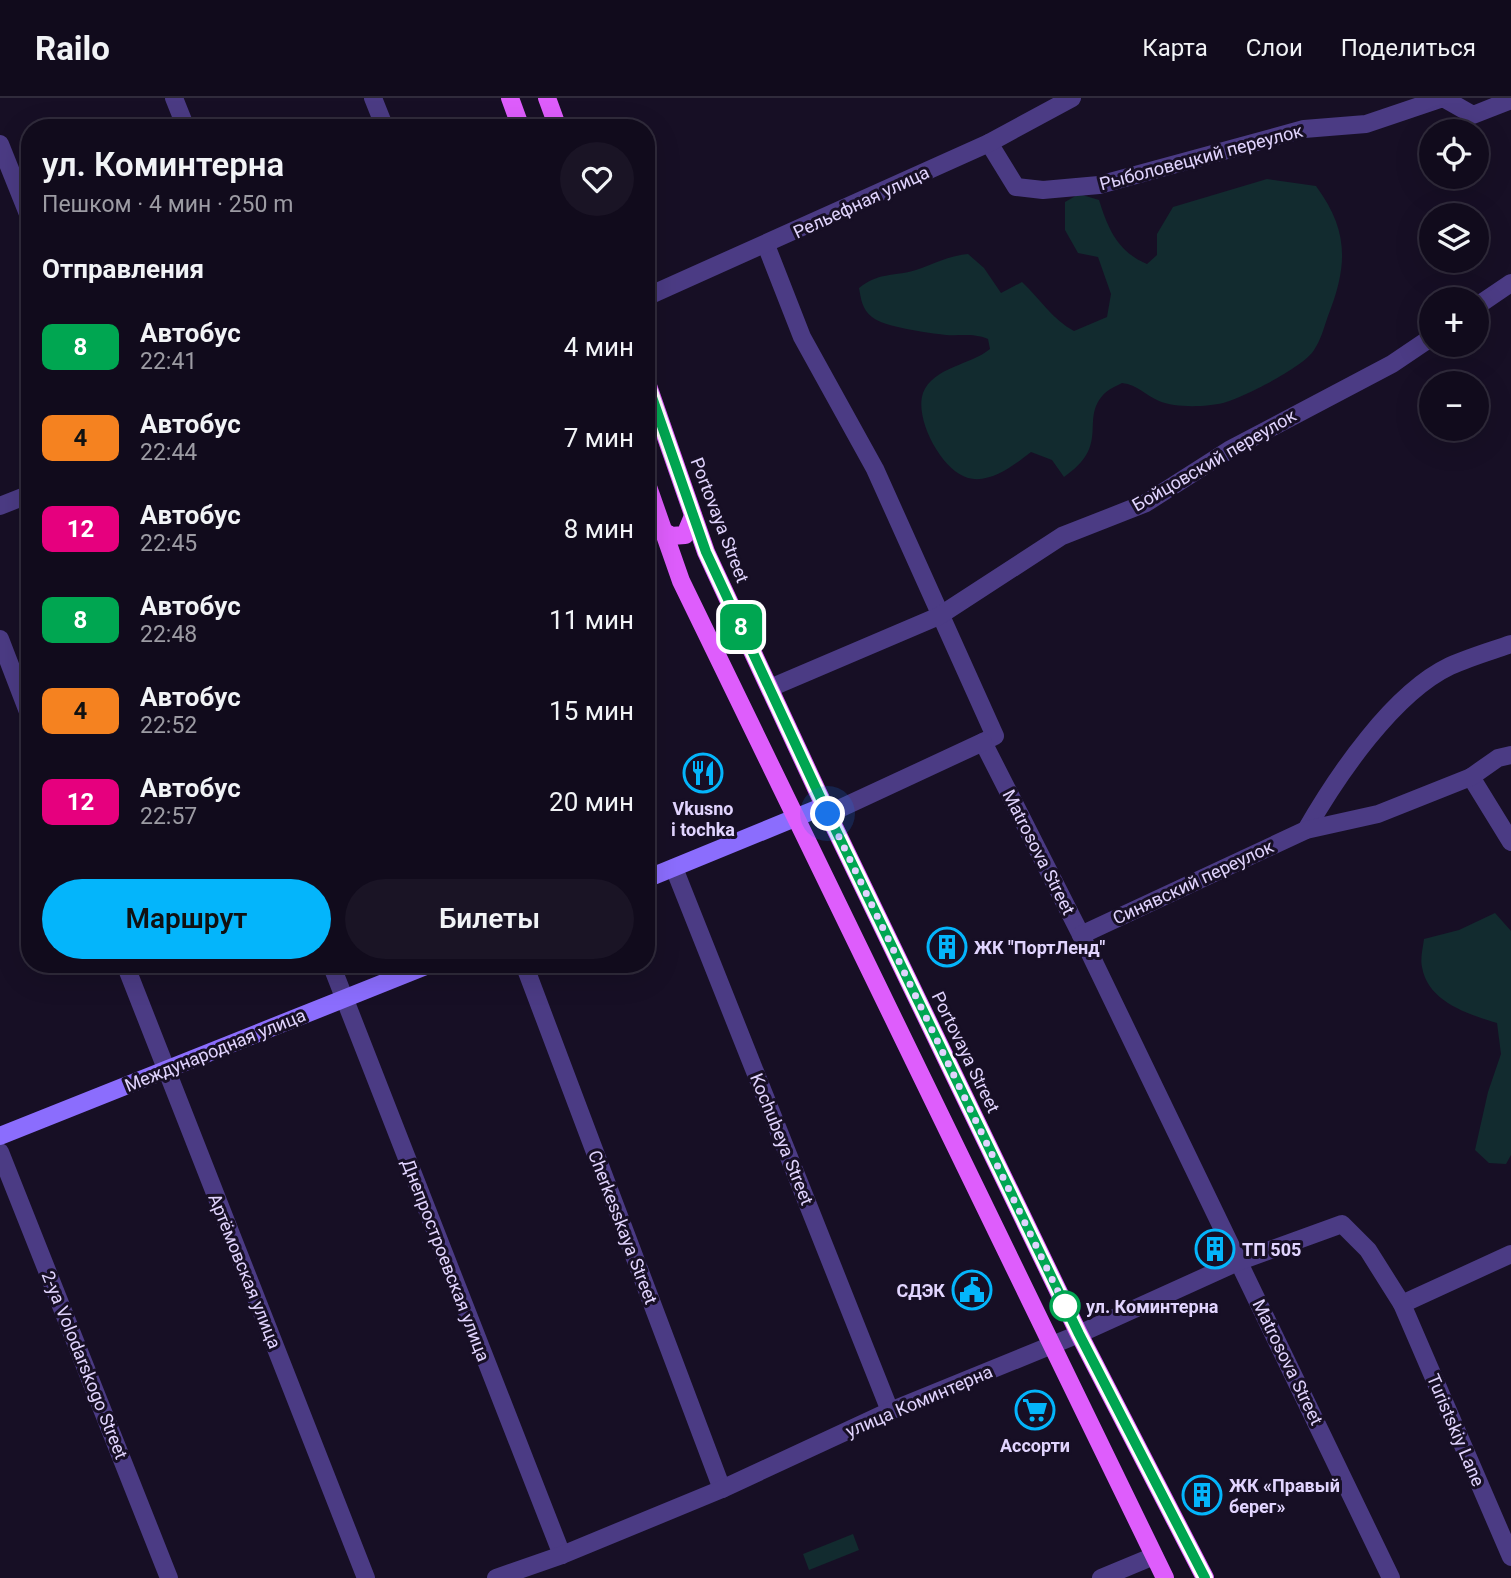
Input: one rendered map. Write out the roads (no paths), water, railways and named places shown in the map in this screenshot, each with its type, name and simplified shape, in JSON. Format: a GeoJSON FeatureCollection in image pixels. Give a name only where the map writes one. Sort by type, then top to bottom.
{"type":"FeatureCollection","features":[{"type":"Feature","properties":{"kind":"main road"},"geometry":{"type":"LineString","coordinates":[[510,98],[518,119]]}},
{"type":"Feature","properties":{"kind":"main road"},"geometry":{"type":"LineString","coordinates":[[547,98],[555,119]]}},
{"type":"Feature","properties":{"kind":"main road","name":"Portovaya Street"},"geometry":{"type":"LineString","coordinates":[[655,406],[706,552],[826,810],[1079,1334],[1205,1578]]}},
{"type":"Feature","properties":{"kind":"main road"},"geometry":{"type":"LineString","coordinates":[[655,507],[681,581],[1165,1578]]}},
{"type":"Feature","properties":{"kind":"main road"},"geometry":{"type":"LineString","coordinates":[[663,531],[671,536],[685,534],[693,516]]}},
{"type":"Feature","properties":{"kind":"main road"},"geometry":{"type":"LineString","coordinates":[[655,875],[796,819],[826,810]]}},
{"type":"Feature","properties":{"kind":"main road","name":"Международная улица"},"geometry":{"type":"LineString","coordinates":[[0,1136],[409,973]]}},
{"type":"Feature","properties":{"kind":"street"},"geometry":{"type":"LineString","coordinates":[[174,98],[182,119]]}},
{"type":"Feature","properties":{"kind":"street"},"geometry":{"type":"LineString","coordinates":[[373,98],[381,119]]}},
{"type":"Feature","properties":{"kind":"street","name":"Рельефная улица"},"geometry":{"type":"LineString","coordinates":[[655,293],[989,143],[1072,98]]}},
{"type":"Feature","properties":{"kind":"street","name":"Рыболовецкий переулок"},"geometry":{"type":"LineString","coordinates":[[989,143],[1016,187],[1042,190],[1098,185],[1304,129],[1366,124],[1443,99],[1473,115],[1511,100]]}},
{"type":"Feature","properties":{"kind":"street"},"geometry":{"type":"LineString","coordinates":[[0,144],[21,196]]}},
{"type":"Feature","properties":{"kind":"street"},"geometry":{"type":"LineString","coordinates":[[766,245],[802,337],[875,469],[995,736],[826,810]]}},
{"type":"Feature","properties":{"kind":"street"},"geometry":{"type":"LineString","coordinates":[[1489,298],[1511,283]]}},
{"type":"Feature","properties":{"kind":"street","name":"Бойцовский переулок"},"geometry":{"type":"LineString","coordinates":[[770,688],[939,616],[1062,536],[1146,503],[1229,450],[1392,364],[1419,346]]}},
{"type":"Feature","properties":{"kind":"street"},"geometry":{"type":"LineString","coordinates":[[0,506],[21,498]]}},
{"type":"Feature","properties":{"kind":"street"},"geometry":{"type":"LineString","coordinates":[[0,639],[21,694]]}},
{"type":"Feature","properties":{"kind":"street"},"geometry":{"type":"LineString","coordinates":[[1306,830],[1353,756],[1420,686],[1449,667],[1511,644]]}},
{"type":"Feature","properties":{"kind":"street","name":"Matrosova Street"},"geometry":{"type":"LineString","coordinates":[[983,741],[1240,1261],[1391,1578]]}},
{"type":"Feature","properties":{"kind":"street","name":"Синявский переулок"},"geometry":{"type":"LineString","coordinates":[[1081,935],[1306,830],[1378,814],[1471,777],[1498,758],[1511,755]]}},
{"type":"Feature","properties":{"kind":"street"},"geometry":{"type":"LineString","coordinates":[[1471,777],[1511,842]]}},
{"type":"Feature","properties":{"kind":"street","name":"Kochubeya Street"},"geometry":{"type":"LineString","coordinates":[[674,868],[890,1411]]}},
{"type":"Feature","properties":{"kind":"street","name":"Артёмовская улица"},"geometry":{"type":"LineString","coordinates":[[128,973],[366,1578]]}},
{"type":"Feature","properties":{"kind":"street","name":"Днепростроевская улица"},"geometry":{"type":"LineString","coordinates":[[334,973],[562,1555]]}},
{"type":"Feature","properties":{"kind":"street","name":"Cherkesskaya Street"},"geometry":{"type":"LineString","coordinates":[[527,973],[722,1489]]}},
{"type":"Feature","properties":{"kind":"street","name":"2-ya Volodarskogo Street"},"geometry":{"type":"LineString","coordinates":[[0,1152],[169,1578]]}},
{"type":"Feature","properties":{"kind":"street","name":"улица Коминтерна"},"geometry":{"type":"LineString","coordinates":[[496,1578],[562,1555],[722,1489],[890,1411],[1079,1334],[1240,1261],[1342,1224]]}},
{"type":"Feature","properties":{"kind":"street","name":"Turistskiy Lane"},"geometry":{"type":"LineString","coordinates":[[1342,1224],[1368,1250],[1402,1304],[1511,1557]]}},
{"type":"Feature","properties":{"kind":"street"},"geometry":{"type":"LineString","coordinates":[[1402,1304],[1511,1254]]}},
{"type":"Feature","properties":{"kind":"street"},"geometry":{"type":"LineString","coordinates":[[1101,1578],[1154,1556]]}},
{"type":"Feature","properties":{"kind":"place","name":"Vkusno i tochka"},"geometry":{"type":"Point","coordinates":[703,773]}},
{"type":"Feature","properties":{"kind":"place","name":"ЖК \"ПортЛенд\""},"geometry":{"type":"Point","coordinates":[947,947]}},
{"type":"Feature","properties":{"kind":"place","name":"ТП 505"},"geometry":{"type":"Point","coordinates":[1215,1249]}},
{"type":"Feature","properties":{"kind":"place","name":"СДЭК"},"geometry":{"type":"Point","coordinates":[972,1290]}},
{"type":"Feature","properties":{"kind":"place","name":"ул. Коминтерна"},"geometry":{"type":"Point","coordinates":[1065,1306]}},
{"type":"Feature","properties":{"kind":"place","name":"Ассорти"},"geometry":{"type":"Point","coordinates":[1035,1410]}},
{"type":"Feature","properties":{"kind":"place","name":"ЖК «Правый берег»"},"geometry":{"type":"Point","coordinates":[1202,1495]}}]}
